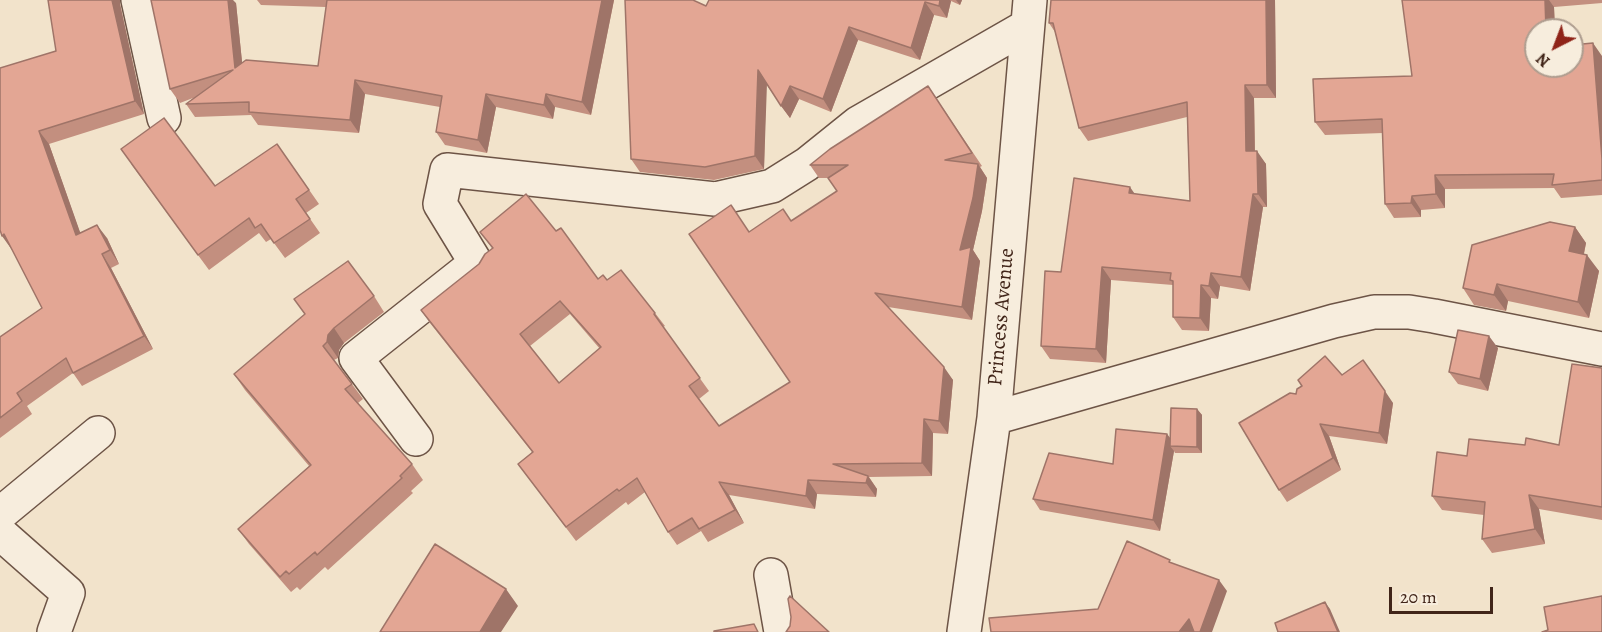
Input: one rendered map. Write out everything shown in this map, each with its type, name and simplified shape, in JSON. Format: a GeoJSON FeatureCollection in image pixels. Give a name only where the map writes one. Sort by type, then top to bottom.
{"type":"FeatureCollection","features":[{"type":"Feature","properties":{"kind":"street"},"geometry":{"type":"LineString","coordinates":[[138,0],[165,118]]}},
{"type":"Feature","properties":{"kind":"street"},"geometry":{"type":"LineString","coordinates":[[416,439],[356,358],[476,263],[440,204],[447,170],[715,199],[772,186],[807,164],[858,123],[1029,13]]}},
{"type":"Feature","properties":{"kind":"street","name":"Princess Avenue"},"geometry":{"type":"LineString","coordinates":[[964,632],[994,418],[1029,13]]}},
{"type":"Feature","properties":{"kind":"street"},"geometry":{"type":"LineString","coordinates":[[994,418],[1323,324],[1374,312],[1434,315],[1602,350]]}},
{"type":"Feature","properties":{"kind":"street"},"geometry":{"type":"LineString","coordinates":[[0,514],[98,433]]}},
{"type":"Feature","properties":{"kind":"street"},"geometry":{"type":"LineString","coordinates":[[0,533],[68,593],[54,632]]}},
{"type":"Feature","properties":{"kind":"street"},"geometry":{"type":"LineString","coordinates":[[771,576],[781,632]]}},
{"type":"Feature","properties":{"kind":"building"},"geometry":{"type":"Polygon","coordinates":[[[48,0],[112,0],[135,101],[39,131],[76,235],[97,225],[110,250],[102,254],[144,336],[73,373],[66,358],[17,393],[22,401],[0,418],[0,337],[42,308],[0,230],[0,68],[56,51],[48,0]]]}},
{"type":"Feature","properties":{"kind":"building"},"geometry":{"type":"Polygon","coordinates":[[[151,0],[228,0],[235,68],[246,60],[318,66],[327,0],[602,0],[582,102],[546,94],[544,105],[486,94],[478,140],[436,132],[442,96],[355,80],[350,120],[249,112],[249,102],[186,104],[233,70],[170,89],[151,0]]]}},
{"type":"Feature","properties":{"kind":"building"},"geometry":{"type":"Polygon","coordinates":[[[625,0],[693,0],[706,6],[709,0],[940,0],[939,6],[925,2],[911,48],[849,27],[823,99],[790,86],[781,106],[758,70],[755,156],[705,167],[631,159],[625,0]]]}},
{"type":"Feature","properties":{"kind":"building"},"geometry":{"type":"Polygon","coordinates":[[[1051,0],[1266,0],[1267,85],[1245,85],[1246,151],[1257,151],[1258,194],[1253,194],[1241,277],[1211,273],[1209,286],[1201,285],[1200,318],[1173,317],[1171,273],[1102,267],[1096,349],[1041,346],[1045,271],[1061,272],[1074,178],[1130,187],[1129,193],[1190,201],[1187,102],[1079,128],[1053,23],[1049,23],[1051,0]]]}},
{"type":"Feature","properties":{"kind":"building"},"geometry":{"type":"Polygon","coordinates":[[[1402,0],[1545,0],[1546,18],[1524,18],[1524,78],[1584,78],[1584,44],[1593,43],[1602,180],[1552,185],[1554,174],[1435,175],[1436,194],[1412,196],[1411,203],[1385,204],[1382,119],[1315,122],[1313,79],[1412,76],[1402,0]]]}},
{"type":"Feature","properties":{"kind":"building"},"geometry":{"type":"Polygon","coordinates":[[[928,86],[972,153],[945,160],[978,164],[973,198],[960,250],[971,247],[962,307],[875,293],[944,367],[939,421],[924,419],[922,463],[833,464],[868,476],[866,483],[808,480],[806,496],[719,482],[735,510],[699,529],[692,518],[668,532],[637,478],[619,491],[617,489],[566,527],[518,464],[533,452],[421,310],[479,264],[485,254],[493,248],[480,232],[526,194],[556,231],[561,228],[598,279],[603,275],[607,280],[621,270],[655,313],[700,378],[689,386],[719,426],[790,382],[689,234],[731,205],[749,232],[783,209],[791,221],[837,191],[828,178],[848,165],[810,165],[830,149],[928,86]],[[560,301],[520,334],[559,383],[601,347],[560,301]]]}},
{"type":"Feature","properties":{"kind":"building"},"geometry":{"type":"Polygon","coordinates":[[[164,118],[215,186],[277,144],[309,190],[296,199],[310,219],[274,243],[261,224],[255,228],[249,218],[198,255],[121,149],[164,118]]]}},
{"type":"Feature","properties":{"kind":"building"},"geometry":{"type":"Polygon","coordinates":[[[1550,222],[1575,227],[1569,251],[1587,255],[1578,302],[1497,284],[1494,295],[1463,288],[1472,245],[1550,222]]]}},
{"type":"Feature","properties":{"kind":"building"},"geometry":{"type":"Polygon","coordinates":[[[348,261],[374,296],[334,328],[323,346],[352,384],[345,389],[412,464],[400,476],[402,478],[317,555],[315,552],[289,574],[286,571],[280,577],[238,529],[311,465],[234,374],[305,314],[294,299],[348,261]]]}},
{"type":"Feature","properties":{"kind":"building"},"geometry":{"type":"Polygon","coordinates":[[[1458,330],[1489,336],[1480,379],[1449,372],[1458,330]]]}},
{"type":"Feature","properties":{"kind":"building"},"geometry":{"type":"Polygon","coordinates":[[[1325,356],[1342,375],[1363,360],[1385,391],[1379,433],[1320,424],[1333,458],[1279,490],[1239,423],[1290,393],[1296,394],[1297,389],[1302,386],[1298,380],[1325,356]]]}},
{"type":"Feature","properties":{"kind":"building"},"geometry":{"type":"Polygon","coordinates":[[[1572,364],[1602,368],[1602,507],[1529,495],[1535,529],[1482,539],[1485,502],[1432,496],[1437,452],[1467,456],[1469,439],[1525,445],[1526,438],[1559,445],[1572,364]]]}},
{"type":"Feature","properties":{"kind":"building"},"geometry":{"type":"Polygon","coordinates":[[[1171,408],[1197,409],[1197,447],[1170,446],[1171,408]]]}},
{"type":"Feature","properties":{"kind":"building"},"geometry":{"type":"Polygon","coordinates":[[[1116,429],[1167,434],[1153,520],[1033,499],[1049,453],[1113,464],[1116,429]]]}},
{"type":"Feature","properties":{"kind":"building"},"geometry":{"type":"Polygon","coordinates":[[[1127,541],[1170,560],[1169,562],[1219,580],[1200,632],[1194,632],[1189,619],[1179,632],[991,632],[989,618],[1098,609],[1127,541]]]}},
{"type":"Feature","properties":{"kind":"building"},"geometry":{"type":"Polygon","coordinates":[[[435,544],[506,589],[480,632],[380,632],[435,544]]]}},
{"type":"Feature","properties":{"kind":"building"},"geometry":{"type":"Polygon","coordinates":[[[790,596],[829,632],[786,632],[790,626],[791,617],[788,599],[790,596]]]}},
{"type":"Feature","properties":{"kind":"building"},"geometry":{"type":"Polygon","coordinates":[[[1602,596],[1602,632],[1542,632],[1548,630],[1544,607],[1602,596]]]}},
{"type":"Feature","properties":{"kind":"building"},"geometry":{"type":"Polygon","coordinates":[[[1325,602],[1338,632],[1278,632],[1275,623],[1325,602]]]}},
{"type":"Feature","properties":{"kind":"building"},"geometry":{"type":"Polygon","coordinates":[[[754,624],[758,632],[714,632],[714,631],[754,624]]]}}]}
